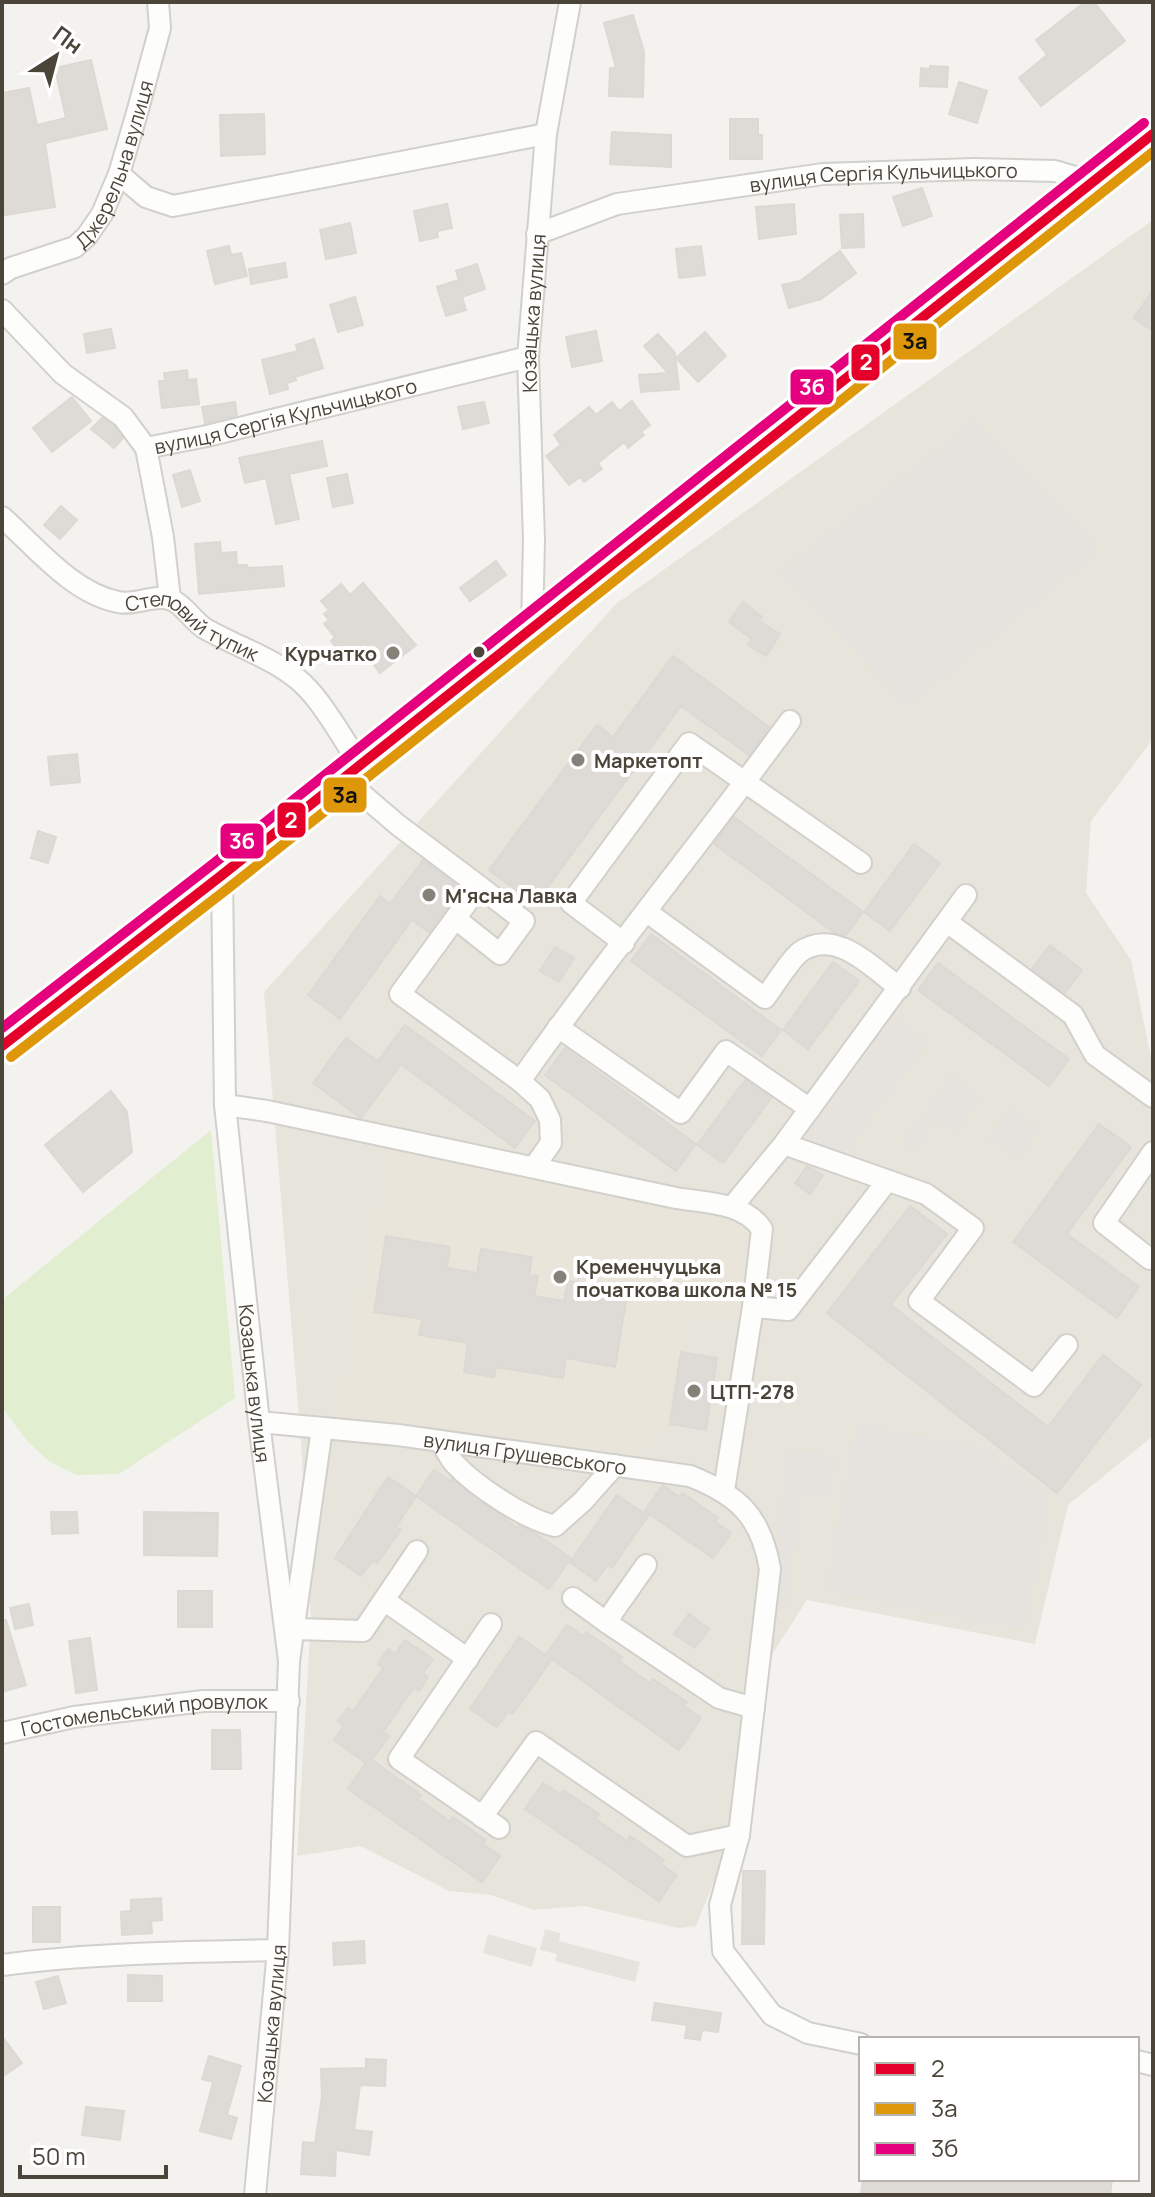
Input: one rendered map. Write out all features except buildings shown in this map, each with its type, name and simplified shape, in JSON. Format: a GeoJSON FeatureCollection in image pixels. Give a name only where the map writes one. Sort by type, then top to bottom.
{"type":"FeatureCollection","features":[{"type":"Feature","properties":{"kind":"street","name":"Джерельна вулиця"},"geometry":{"type":"LineString","coordinates":[[2,274],[11,268],[75,247],[102,214],[119,174],[160,28],[158,2]]}},
{"type":"Feature","properties":{"kind":"street","name":"Козацька вулиця"},"geometry":{"type":"LineString","coordinates":[[532,627],[534,540],[528,357],[546,134],[570,2]]}},
{"type":"Feature","properties":{"kind":"street"},"geometry":{"type":"LineString","coordinates":[[119,174],[146,197],[173,206],[546,134]]}},
{"type":"Feature","properties":{"kind":"street"},"geometry":{"type":"LineString","coordinates":[[2,1046],[222,875],[1153,134]]}},
{"type":"Feature","properties":{"kind":"street","name":"вулиця Сергія Кульчицького"},"geometry":{"type":"LineString","coordinates":[[537,234],[617,204],[823,174],[974,169],[1055,171],[1092,182]]}},
{"type":"Feature","properties":{"kind":"street","name":"вулиця Сергія Кульчицького"},"geometry":{"type":"LineString","coordinates":[[2,310],[63,374],[123,417],[146,448],[221,433],[528,357]]}},
{"type":"Feature","properties":{"kind":"street"},"geometry":{"type":"LineString","coordinates":[[146,448],[163,537],[170,599]]}},
{"type":"Feature","properties":{"kind":"street","name":"Степовий тупик"},"geometry":{"type":"LineString","coordinates":[[2,517],[67,575],[96,596],[122,603],[170,599],[199,625],[280,667],[308,689],[352,771],[398,825],[524,921],[500,954],[456,919]]}},
{"type":"Feature","properties":{"kind":"street"},"geometry":{"type":"LineString","coordinates":[[520,1081],[790,721]]}},
{"type":"Feature","properties":{"kind":"street"},"geometry":{"type":"LineString","coordinates":[[624,943],[571,903],[689,743],[861,863]]}},
{"type":"Feature","properties":{"kind":"street","name":"Козацька вулиця"},"geometry":{"type":"LineString","coordinates":[[222,875],[225,1105],[259,1422],[289,1661],[278,1950],[255,2195]]}},
{"type":"Feature","properties":{"kind":"street"},"geometry":{"type":"LineString","coordinates":[[479,886],[400,994],[540,1099],[550,1120],[551,1143],[534,1167]]}},
{"type":"Feature","properties":{"kind":"street"},"geometry":{"type":"LineString","coordinates":[[732,1207],[784,1144],[966,895]]}},
{"type":"Feature","properties":{"kind":"street"},"geometry":{"type":"LineString","coordinates":[[647,912],[765,998],[800,953],[825,942],[845,947],[900,988]]}},
{"type":"Feature","properties":{"kind":"street"},"geometry":{"type":"LineString","coordinates":[[947,922],[1073,1015],[1095,1055],[1153,1097]]}},
{"type":"Feature","properties":{"kind":"street"},"geometry":{"type":"LineString","coordinates":[[558,1027],[681,1113],[726,1051],[810,1109]]}},
{"type":"Feature","properties":{"kind":"street"},"geometry":{"type":"LineString","coordinates":[[225,1105],[732,1207],[752,1215],[762,1229],[724,1490],[750,1516],[765,1540],[770,1569],[739,1835],[720,1905],[723,1951],[772,2015],[808,2033],[859,2044]]}},
{"type":"Feature","properties":{"kind":"street"},"geometry":{"type":"LineString","coordinates":[[784,1144],[926,1194],[973,1228],[919,1301],[1034,1386],[1067,1345]]}},
{"type":"Feature","properties":{"kind":"street"},"geometry":{"type":"LineString","coordinates":[[1150,1259],[1104,1223],[1153,1152]]}},
{"type":"Feature","properties":{"kind":"street"},"geometry":{"type":"LineString","coordinates":[[753,1307],[788,1310],[887,1181]]}},
{"type":"Feature","properties":{"kind":"street","name":"вулиця Грушевського"},"geometry":{"type":"LineString","coordinates":[[259,1422],[440,1441],[615,1465],[690,1476],[724,1490]]}},
{"type":"Feature","properties":{"kind":"street","name":"Козацька вулиця"},"geometry":{"type":"LineString","coordinates":[[289,1661],[322,1428]]}},
{"type":"Feature","properties":{"kind":"street"},"geometry":{"type":"LineString","coordinates":[[440,1441],[454,1463],[489,1491],[535,1521],[555,1526],[583,1501],[615,1465]]}},
{"type":"Feature","properties":{"kind":"street"},"geometry":{"type":"LineString","coordinates":[[295,1629],[363,1631],[417,1551]]}},
{"type":"Feature","properties":{"kind":"street"},"geometry":{"type":"LineString","coordinates":[[606,1622],[646,1565]]}},
{"type":"Feature","properties":{"kind":"street"},"geometry":{"type":"LineString","coordinates":[[573,1598],[719,1698],[754,1708]]}},
{"type":"Feature","properties":{"kind":"street"},"geometry":{"type":"LineString","coordinates":[[385,1601],[468,1659]]}},
{"type":"Feature","properties":{"kind":"street"},"geometry":{"type":"LineString","coordinates":[[491,1624],[399,1759],[491,1823],[536,1742],[687,1846],[739,1835]]}},
{"type":"Feature","properties":{"kind":"street","name":"Гостомельський провулок"},"geometry":{"type":"LineString","coordinates":[[2,1733],[74,1717],[203,1701],[289,1701]]}},
{"type":"Feature","properties":{"kind":"street"},"geometry":{"type":"LineString","coordinates":[[2,1965],[164,1952],[278,1950]]}},
{"type":"Feature","properties":{"kind":"shaded area"},"geometry":{"type":"Polygon","coordinates":[[[1153,220],[1153,739],[1091,821],[1086,893],[1131,960],[1153,1067],[1153,1436],[1068,1505],[1035,1644],[807,1600],[749,1690],[731,1817],[719,1869],[696,1926],[678,1928],[584,1906],[534,1910],[491,1895],[449,1891],[361,1846],[297,1856],[311,1618],[301,1442],[264,992],[616,604],[1153,220]]]}},
{"type":"Feature","properties":{"kind":"shaded area"},"geometry":{"type":"Polygon","coordinates":[[[975,420],[1099,550],[908,707],[780,572],[975,420]]]}},
{"type":"Feature","properties":{"kind":"shaded area"},"geometry":{"type":"Polygon","coordinates":[[[895,1017],[928,1042],[839,1161],[806,1136],[895,1017]]]}},
{"type":"Feature","properties":{"kind":"shaded area"},"geometry":{"type":"Polygon","coordinates":[[[951,1075],[981,1097],[956,1133],[937,1120],[912,1154],[901,1146],[951,1075]]]}},
{"type":"Feature","properties":{"kind":"shaded area"},"geometry":{"type":"Polygon","coordinates":[[[1010,1108],[1040,1130],[1018,1160],[988,1138],[1010,1108]]]}},
{"type":"Feature","properties":{"kind":"shaded area","name":"Кременчуцька початкова школа № 15"},"geometry":{"type":"Polygon","coordinates":[[[391,1145],[733,1218],[760,1242],[746,1317],[735,1322],[687,1314],[665,1427],[636,1456],[341,1416],[391,1145]]]}},
{"type":"Feature","properties":{"kind":"shaded area"},"geometry":{"type":"Polygon","coordinates":[[[857,1424],[985,1449],[1049,1498],[1025,1629],[826,1591],[857,1424]]]}},
{"type":"Feature","properties":{"kind":"shaded area"},"geometry":{"type":"Polygon","coordinates":[[[789,1450],[835,1456],[830,1497],[801,1494],[786,1609],[769,1607],[789,1450]]]}},
{"type":"Feature","properties":{"kind":"shaded area"},"geometry":{"type":"Polygon","coordinates":[[[545,1929],[560,1933],[559,1941],[640,1962],[635,1982],[555,1961],[557,1954],[540,1950],[545,1929]]]}},
{"type":"Feature","properties":{"kind":"shaded area"},"geometry":{"type":"Polygon","coordinates":[[[488,1934],[537,1948],[532,1967],[483,1953],[488,1934]]]}},
{"type":"Feature","properties":{"kind":"green space"},"geometry":{"type":"Polygon","coordinates":[[[211,1130],[235,1398],[119,1474],[76,1475],[49,1461],[26,1440],[2,1407],[2,1300],[211,1130]]]}},
{"type":"Feature","properties":{"kind":"transit line","name":"3б"},"geometry":{"type":"LineString","coordinates":[[2,1028],[213,864],[1144,123]]}},
{"type":"Feature","properties":{"kind":"transit line","name":"2"},"geometry":{"type":"LineString","coordinates":[[2,1046],[222,875],[1153,134]]}},
{"type":"Feature","properties":{"kind":"transit line","name":"3а"},"geometry":{"type":"LineString","coordinates":[[11,1057],[231,886],[1153,152]]}},
{"type":"Feature","properties":{"kind":"place","name":"Курчатко"},"geometry":{"type":"Point","coordinates":[393,653]}},
{"type":"Feature","properties":{"kind":"place","name":"Маркетопт"},"geometry":{"type":"Point","coordinates":[578,760]}},
{"type":"Feature","properties":{"kind":"place","name":"М'ясна Лавка"},"geometry":{"type":"Point","coordinates":[429,895]}},
{"type":"Feature","properties":{"kind":"place","name":"Кременчуцька початкова школа № 15"},"geometry":{"type":"Point","coordinates":[560,1277]}},
{"type":"Feature","properties":{"kind":"place","name":"ЦТП-278"},"geometry":{"type":"Point","coordinates":[694,1391]}}]}
